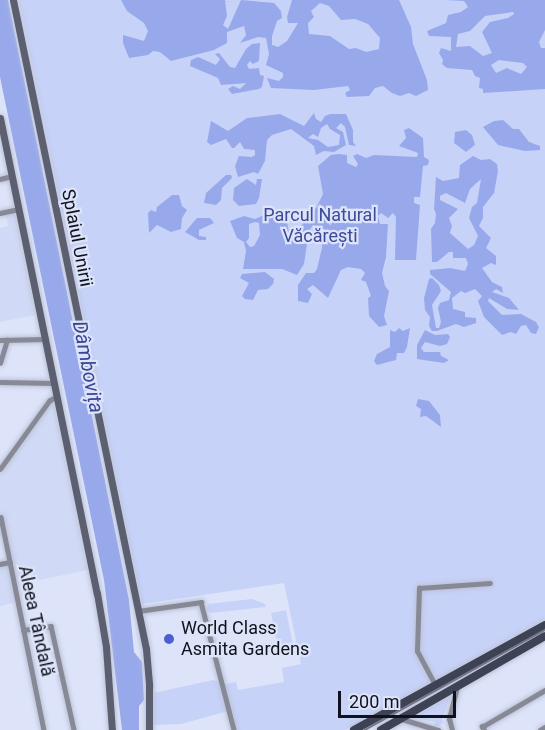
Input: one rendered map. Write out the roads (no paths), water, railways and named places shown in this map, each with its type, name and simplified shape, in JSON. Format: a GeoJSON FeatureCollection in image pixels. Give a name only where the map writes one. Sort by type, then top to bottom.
{"type":"FeatureCollection","features":[{"type":"Feature","properties":{"kind":"main road","name":"Splaiul Unirii"},"geometry":{"type":"LineString","coordinates":[[14,0],[138,611],[149,674],[149,730]]}},
{"type":"Feature","properties":{"kind":"main road"},"geometry":{"type":"LineString","coordinates":[[0,118],[101,618],[112,730]]}},
{"type":"Feature","properties":{"kind":"main road"},"geometry":{"type":"LineString","coordinates":[[354,730],[436,687],[545,625]]}},
{"type":"Feature","properties":{"kind":"main road"},"geometry":{"type":"LineString","coordinates":[[381,730],[545,636]]}},
{"type":"Feature","properties":{"kind":"main road"},"geometry":{"type":"LineString","coordinates":[[368,729],[400,706]]}},
{"type":"Feature","properties":{"kind":"main road"},"geometry":{"type":"LineString","coordinates":[[368,729],[402,717]]}},
{"type":"Feature","properties":{"kind":"street"},"geometry":{"type":"LineString","coordinates":[[0,179],[12,176]]}},
{"type":"Feature","properties":{"kind":"street"},"geometry":{"type":"LineString","coordinates":[[0,213],[19,210]]}},
{"type":"Feature","properties":{"kind":"street"},"geometry":{"type":"LineString","coordinates":[[0,340],[46,339]]}},
{"type":"Feature","properties":{"kind":"street"},"geometry":{"type":"LineString","coordinates":[[0,363],[8,340]]}},
{"type":"Feature","properties":{"kind":"street"},"geometry":{"type":"LineString","coordinates":[[0,382],[55,384]]}},
{"type":"Feature","properties":{"kind":"street"},"geometry":{"type":"LineString","coordinates":[[0,469],[49,401],[57,396]]}},
{"type":"Feature","properties":{"kind":"street","name":"Aleea Tândală"},"geometry":{"type":"LineString","coordinates":[[0,517],[44,730]]}},
{"type":"Feature","properties":{"kind":"street"},"geometry":{"type":"LineString","coordinates":[[0,564],[10,562]]}},
{"type":"Feature","properties":{"kind":"street"},"geometry":{"type":"LineString","coordinates":[[436,687],[417,651],[419,588],[490,583]]}},
{"type":"Feature","properties":{"kind":"street"},"geometry":{"type":"LineString","coordinates":[[138,611],[201,602],[234,730]]}},
{"type":"Feature","properties":{"kind":"street"},"geometry":{"type":"LineString","coordinates":[[24,630],[51,626],[74,730]]}},
{"type":"Feature","properties":{"kind":"street"},"geometry":{"type":"LineString","coordinates":[[402,717],[439,730],[451,727],[458,685]]}},
{"type":"Feature","properties":{"kind":"street"},"geometry":{"type":"LineString","coordinates":[[484,730],[482,727],[545,690]]}},
{"type":"Feature","properties":{"kind":"street"},"geometry":{"type":"LineString","coordinates":[[540,730],[545,727]]}},
{"type":"Feature","properties":{"kind":"water"},"geometry":{"type":"Polygon","coordinates":[[[0,0],[8,0],[129,600],[134,652],[142,662],[144,700],[139,706],[139,730],[122,730],[104,580],[0,77],[0,0]]]}},
{"type":"Feature","properties":{"kind":"water"},"geometry":{"type":"Polygon","coordinates":[[[121,0],[225,0],[227,16],[223,25],[228,29],[241,0],[274,3],[281,11],[282,18],[277,21],[272,36],[272,45],[278,47],[287,41],[298,23],[288,23],[287,17],[292,0],[399,0],[411,27],[413,44],[427,80],[428,90],[416,96],[409,93],[400,96],[383,86],[375,88],[369,96],[347,97],[345,93],[350,90],[348,86],[314,90],[271,88],[267,78],[279,81],[283,73],[266,65],[269,54],[266,38],[258,37],[240,43],[246,35],[244,26],[227,32],[227,43],[214,50],[171,61],[160,52],[153,51],[148,55],[129,58],[123,43],[123,35],[144,41],[148,31],[144,23],[127,11],[121,0]],[[320,3],[311,11],[314,17],[308,23],[309,34],[330,36],[349,49],[356,48],[366,52],[379,49],[380,38],[368,24],[355,19],[341,20],[329,6],[320,3]]]}},
{"type":"Feature","properties":{"kind":"water"},"geometry":{"type":"Polygon","coordinates":[[[445,0],[545,0],[545,30],[539,42],[541,48],[545,48],[545,89],[483,93],[483,89],[479,88],[480,78],[475,76],[472,70],[447,68],[442,64],[443,60],[439,53],[441,48],[451,51],[451,37],[429,36],[427,31],[446,23],[448,15],[461,12],[468,7],[464,1],[445,0]],[[513,12],[485,16],[470,31],[458,34],[456,47],[470,46],[483,56],[492,53],[482,32],[490,22],[508,18],[514,14],[513,12]],[[499,60],[491,65],[496,73],[507,68],[521,74],[527,67],[523,63],[499,60]]]}},
{"type":"Feature","properties":{"kind":"water"},"geometry":{"type":"Polygon","coordinates":[[[260,43],[259,61],[253,64],[250,61],[247,65],[249,69],[259,68],[260,75],[264,76],[262,87],[259,89],[232,94],[228,89],[233,86],[240,89],[246,83],[221,85],[218,78],[190,66],[191,60],[198,57],[216,65],[220,59],[215,54],[219,53],[230,67],[235,68],[246,49],[252,44],[260,43]]]}},
{"type":"Feature","properties":{"kind":"water"},"geometry":{"type":"Polygon","coordinates":[[[314,113],[316,119],[321,122],[325,116],[330,114],[346,114],[353,130],[353,142],[356,146],[349,145],[345,127],[341,123],[336,128],[343,132],[346,145],[334,152],[324,151],[316,155],[314,146],[291,129],[272,135],[267,140],[265,161],[258,174],[254,172],[238,177],[235,166],[239,156],[252,157],[255,155],[255,150],[244,149],[240,142],[232,148],[226,139],[211,145],[207,142],[211,121],[228,131],[247,118],[280,114],[304,126],[314,113]],[[327,124],[321,128],[318,137],[313,134],[308,138],[318,140],[328,147],[339,145],[340,135],[330,129],[327,124]]]}},
{"type":"Feature","properties":{"kind":"water"},"geometry":{"type":"Polygon","coordinates":[[[503,120],[513,129],[519,129],[529,142],[540,146],[540,150],[525,151],[498,145],[483,127],[494,121],[503,120]]]}},
{"type":"Feature","properties":{"kind":"water"},"geometry":{"type":"Polygon","coordinates":[[[409,128],[423,138],[424,157],[429,160],[428,165],[423,166],[420,197],[414,197],[414,203],[420,205],[416,260],[395,260],[396,217],[393,213],[388,218],[381,213],[378,216],[380,224],[388,224],[386,257],[382,273],[385,286],[389,291],[384,316],[387,325],[379,327],[369,316],[368,298],[371,296],[366,282],[361,280],[365,273],[361,269],[348,267],[341,270],[328,298],[313,285],[307,289],[312,294],[308,303],[298,301],[298,285],[306,273],[314,273],[317,269],[322,237],[326,233],[324,229],[313,225],[309,231],[304,264],[297,275],[282,269],[243,269],[246,251],[244,242],[237,238],[230,221],[244,216],[255,219],[262,216],[286,216],[289,233],[296,232],[316,208],[323,194],[318,166],[331,155],[339,154],[347,155],[347,163],[356,167],[358,164],[353,156],[357,154],[366,158],[374,155],[417,157],[418,153],[399,146],[406,138],[404,130],[409,128]],[[259,223],[249,224],[249,238],[246,242],[250,247],[254,246],[260,235],[259,223]]]}},
{"type":"Feature","properties":{"kind":"water"},"geometry":{"type":"Polygon","coordinates":[[[466,130],[472,135],[475,145],[466,152],[454,143],[455,132],[466,130]]]}},
{"type":"Feature","properties":{"kind":"water"},"geometry":{"type":"Polygon","coordinates":[[[473,156],[481,160],[490,159],[497,164],[494,193],[483,207],[483,218],[479,226],[491,238],[486,248],[496,256],[496,265],[491,263],[482,268],[492,282],[502,287],[503,293],[496,289],[492,292],[509,298],[519,310],[507,309],[489,298],[488,301],[502,315],[521,314],[536,322],[539,327],[536,334],[531,333],[526,325],[521,326],[516,334],[511,332],[502,335],[484,317],[478,301],[482,296],[475,289],[465,293],[461,291],[452,298],[453,309],[465,312],[465,317],[476,318],[476,323],[464,327],[456,324],[437,331],[432,331],[429,326],[430,317],[425,310],[424,298],[429,279],[432,278],[439,285],[441,291],[432,305],[436,328],[439,328],[441,322],[438,308],[440,303],[449,300],[451,292],[430,274],[430,270],[450,268],[465,271],[468,264],[466,258],[453,258],[453,252],[449,252],[437,262],[432,262],[431,229],[435,223],[436,214],[434,209],[436,177],[443,181],[459,178],[460,165],[473,156]],[[481,179],[470,189],[465,203],[446,193],[440,196],[440,200],[458,209],[449,218],[452,226],[450,233],[468,249],[474,245],[478,236],[469,218],[472,207],[477,203],[481,179]]]}},
{"type":"Feature","properties":{"kind":"water"},"geometry":{"type":"Polygon","coordinates":[[[226,175],[231,175],[232,178],[222,188],[221,200],[216,205],[204,203],[206,193],[226,175]]]}},
{"type":"Feature","properties":{"kind":"water"},"geometry":{"type":"Polygon","coordinates":[[[247,179],[256,185],[257,179],[262,179],[259,198],[256,204],[239,206],[233,200],[234,188],[247,179]]]}},
{"type":"Feature","properties":{"kind":"water"},"geometry":{"type":"Polygon","coordinates":[[[172,195],[179,195],[182,206],[187,210],[182,218],[181,229],[171,232],[157,225],[149,233],[148,213],[151,210],[156,212],[157,207],[172,195]]]}},
{"type":"Feature","properties":{"kind":"water"},"geometry":{"type":"Polygon","coordinates":[[[197,218],[210,218],[214,223],[199,230],[199,236],[206,237],[206,240],[199,240],[185,232],[197,218]]]}},
{"type":"Feature","properties":{"kind":"water"},"geometry":{"type":"Polygon","coordinates":[[[265,272],[274,279],[273,284],[268,289],[258,290],[253,300],[245,299],[242,296],[249,283],[240,278],[242,274],[265,272]]]}},
{"type":"Feature","properties":{"kind":"water"},"geometry":{"type":"Polygon","coordinates":[[[399,328],[403,331],[410,328],[404,353],[397,353],[396,360],[377,365],[374,361],[377,354],[390,347],[390,330],[395,332],[399,328]]]}},
{"type":"Feature","properties":{"kind":"water"},"geometry":{"type":"Polygon","coordinates":[[[425,330],[435,335],[448,334],[450,337],[447,344],[440,346],[425,342],[421,348],[424,352],[440,352],[441,356],[449,360],[444,363],[417,359],[417,345],[425,330]]]}},
{"type":"Feature","properties":{"kind":"water"},"geometry":{"type":"Polygon","coordinates":[[[418,399],[429,401],[440,415],[441,427],[426,416],[420,417],[421,409],[416,406],[418,399]]]}},
{"type":"Feature","properties":{"kind":"tram line"},"geometry":{"type":"LineString","coordinates":[[365,730],[545,630]]}},
{"type":"Feature","properties":{"kind":"place","name":"World Class Asmita Gardens"},"geometry":{"type":"Point","coordinates":[169,639]}},
{"type":"Feature","properties":{"kind":"park label","name":"Parcul Natural Văcărești"},"geometry":{"type":"Point","coordinates":[320,226]}},
{"type":"Feature","properties":{"kind":"water label","name":"Dâmbovița"},"geometry":{"type":"Point","coordinates":[88,367]}}]}
